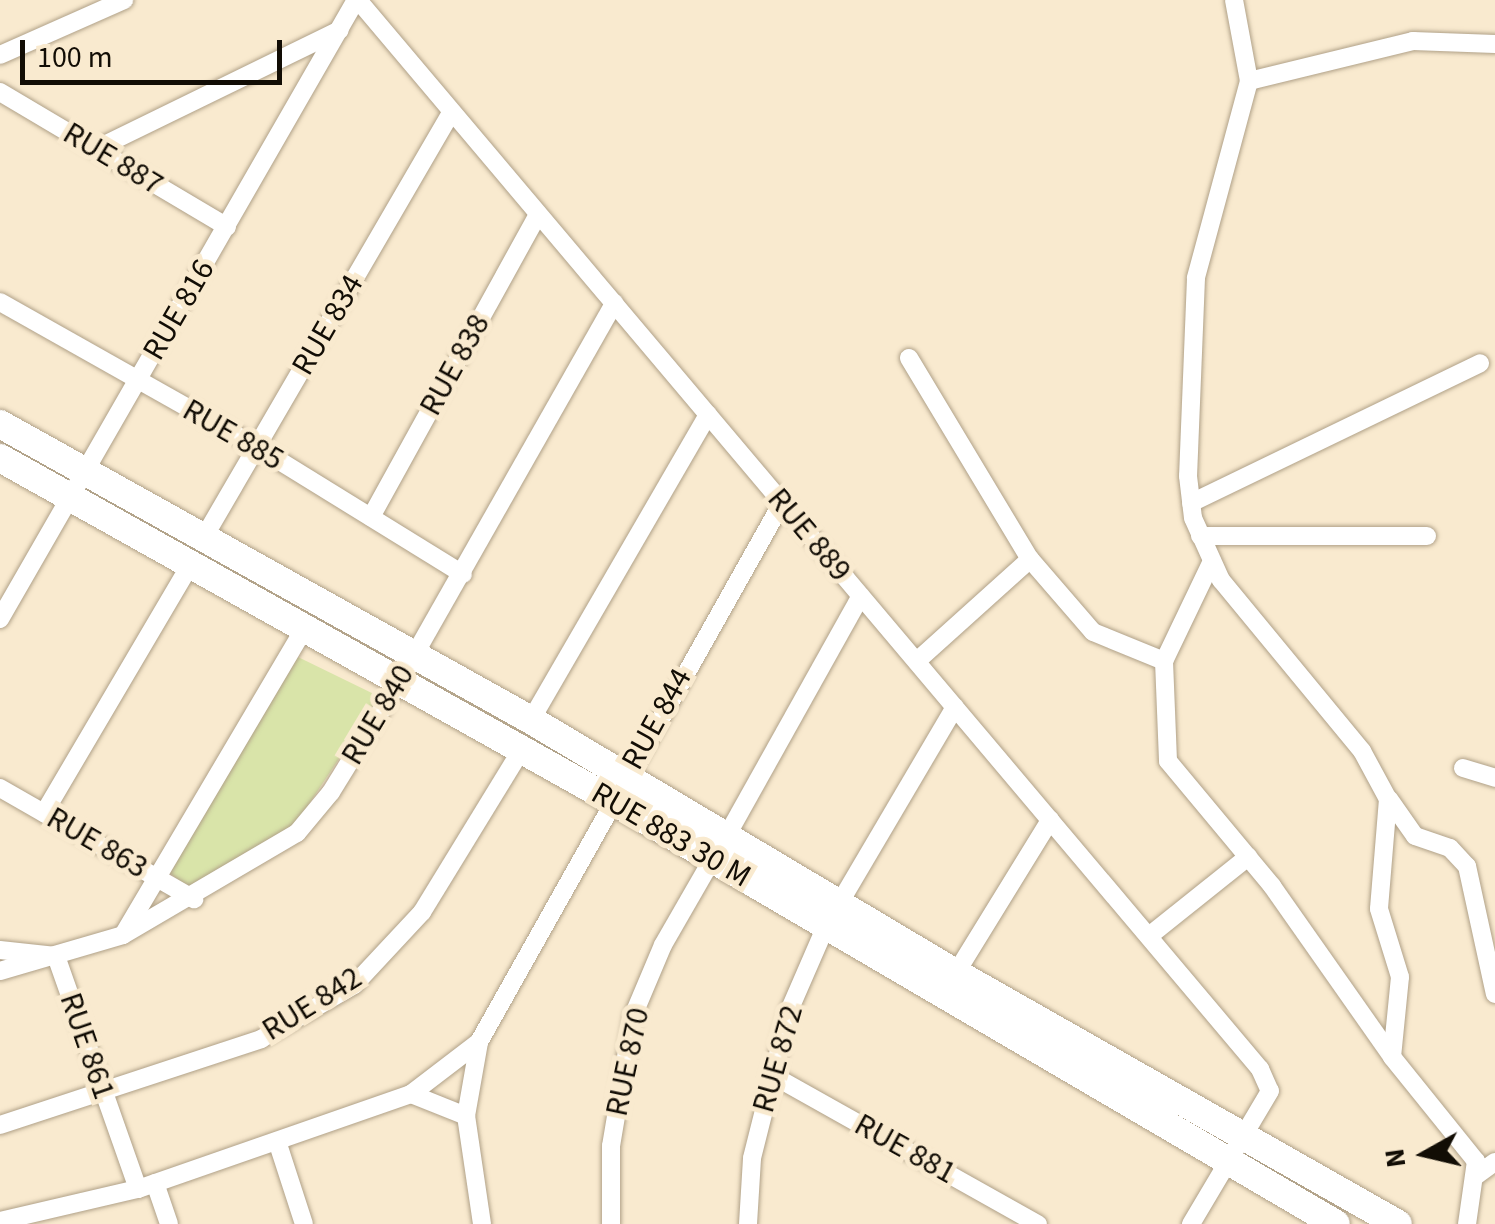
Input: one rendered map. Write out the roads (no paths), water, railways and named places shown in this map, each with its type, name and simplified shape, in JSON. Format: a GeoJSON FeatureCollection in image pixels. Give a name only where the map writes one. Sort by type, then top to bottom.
{"type":"FeatureCollection","features":[{"type":"Feature","properties":{"kind":"main road"},"geometry":{"type":"LineString","coordinates":[[0,424],[203,539],[406,670],[531,720],[620,789]]}},
{"type":"Feature","properties":{"kind":"main road","name":"RUE 883 30 M"},"geometry":{"type":"LineString","coordinates":[[0,458],[304,629],[406,670],[522,749],[620,789],[1234,1150],[1336,1224]]}},
{"type":"Feature","properties":{"kind":"main road"},"geometry":{"type":"LineString","coordinates":[[832,915],[956,973],[1234,1150],[1398,1224]]}},
{"type":"Feature","properties":{"kind":"street"},"geometry":{"type":"LineString","coordinates":[[0,55],[124,0]]}},
{"type":"Feature","properties":{"kind":"street","name":"RUE 816"},"geometry":{"type":"LineString","coordinates":[[0,619],[357,0]]}},
{"type":"Feature","properties":{"kind":"street","name":"RUE 889"},"geometry":{"type":"LineString","coordinates":[[357,0],[1260,1069],[1270,1092],[1234,1150]]}},
{"type":"Feature","properties":{"kind":"street"},"geometry":{"type":"LineString","coordinates":[[1234,0],[1249,81],[1196,278],[1191,502],[1200,536],[1221,580],[1362,751],[1405,828],[1450,848],[1467,866],[1487,932],[1495,994]]}},
{"type":"Feature","properties":{"kind":"street"},"geometry":{"type":"LineString","coordinates":[[96,149],[340,30]]}},
{"type":"Feature","properties":{"kind":"street"},"geometry":{"type":"LineString","coordinates":[[1249,81],[1413,41],[1495,44]]}},
{"type":"Feature","properties":{"kind":"street","name":"RUE 887"},"geometry":{"type":"LineString","coordinates":[[0,92],[227,227]]}},
{"type":"Feature","properties":{"kind":"street","name":"RUE 834"},"geometry":{"type":"LineString","coordinates":[[203,539],[452,112]]}},
{"type":"Feature","properties":{"kind":"street","name":"RUE 838"},"geometry":{"type":"LineString","coordinates":[[371,516],[538,214]]}},
{"type":"Feature","properties":{"kind":"street","name":"RUE 885"},"geometry":{"type":"LineString","coordinates":[[0,302],[257,448],[463,574]]}},
{"type":"Feature","properties":{"kind":"street","name":"RUE 840"},"geometry":{"type":"LineString","coordinates":[[0,971],[122,935],[194,899],[297,834],[331,792],[406,670],[614,304]]}},
{"type":"Feature","properties":{"kind":"street"},"geometry":{"type":"LineString","coordinates":[[910,358],[1030,558],[1093,632],[1164,661]]}},
{"type":"Feature","properties":{"kind":"street"},"geometry":{"type":"LineString","coordinates":[[1191,502],[1480,363]]}},
{"type":"Feature","properties":{"kind":"street"},"geometry":{"type":"LineString","coordinates":[[531,720],[708,415]]}},
{"type":"Feature","properties":{"kind":"street"},"geometry":{"type":"LineString","coordinates":[[32,477],[46,450]]}},
{"type":"Feature","properties":{"kind":"street","name":"RUE 844"},"geometry":{"type":"LineString","coordinates":[[478,1042],[782,502]]}},
{"type":"Feature","properties":{"kind":"street"},"geometry":{"type":"LineString","coordinates":[[1200,536],[1428,536]]}},
{"type":"Feature","properties":{"kind":"street"},"geometry":{"type":"LineString","coordinates":[[918,660],[1030,558]]}},
{"type":"Feature","properties":{"kind":"street"},"geometry":{"type":"LineString","coordinates":[[1212,561],[1164,661],[1168,761],[1248,857],[1392,1057],[1476,1162],[1468,1224]]}},
{"type":"Feature","properties":{"kind":"street"},"geometry":{"type":"LineString","coordinates":[[44,813],[190,566]]}},
{"type":"Feature","properties":{"kind":"street","name":"RUE 870"},"geometry":{"type":"LineString","coordinates":[[610,1224],[611,1146],[633,1016],[662,944],[861,596]]}},
{"type":"Feature","properties":{"kind":"street"},"geometry":{"type":"LineString","coordinates":[[122,935],[304,629]]}},
{"type":"Feature","properties":{"kind":"street","name":"RUE 872"},"geometry":{"type":"LineString","coordinates":[[748,1219],[752,1158],[790,1011],[832,915],[955,707]]}},
{"type":"Feature","properties":{"kind":"street","name":"RUE 842"},"geometry":{"type":"LineString","coordinates":[[0,1126],[261,1039],[354,984],[422,912],[522,749]]}},
{"type":"Feature","properties":{"kind":"street"},"geometry":{"type":"LineString","coordinates":[[1463,768],[1495,778]]}},
{"type":"Feature","properties":{"kind":"street","name":"RUE 863"},"geometry":{"type":"LineString","coordinates":[[0,788],[194,899]]}},
{"type":"Feature","properties":{"kind":"street"},"geometry":{"type":"LineString","coordinates":[[1388,799],[1379,909],[1400,977],[1392,1057]]}},
{"type":"Feature","properties":{"kind":"street"},"geometry":{"type":"LineString","coordinates":[[956,973],[1050,820]]}},
{"type":"Feature","properties":{"kind":"street"},"geometry":{"type":"LineString","coordinates":[[1148,936],[1248,857]]}},
{"type":"Feature","properties":{"kind":"street","name":"RUE 861"},"geometry":{"type":"LineString","coordinates":[[0,950],[56,956],[102,1091],[146,1186],[169,1224]]}},
{"type":"Feature","properties":{"kind":"street"},"geometry":{"type":"LineString","coordinates":[[0,1221],[146,1186],[411,1094],[478,1042]]}},
{"type":"Feature","properties":{"kind":"street"},"geometry":{"type":"LineString","coordinates":[[478,1042],[466,1116],[482,1224]]}},
{"type":"Feature","properties":{"kind":"street","name":"RUE 881"},"geometry":{"type":"LineString","coordinates":[[772,1075],[1038,1224]]}},
{"type":"Feature","properties":{"kind":"street"},"geometry":{"type":"LineString","coordinates":[[411,1094],[466,1116]]}},
{"type":"Feature","properties":{"kind":"street"},"geometry":{"type":"LineString","coordinates":[[276,1141],[304,1224]]}},
{"type":"Feature","properties":{"kind":"street"},"geometry":{"type":"LineString","coordinates":[[1191,1224],[1234,1150]]}},
{"type":"Feature","properties":{"kind":"street"},"geometry":{"type":"LineString","coordinates":[[1477,1175],[1495,1162]]}},
{"type":"Feature","properties":{"kind":"street"},"geometry":{"type":"LineString","coordinates":[[748,1219],[768,1224]]}}]}
